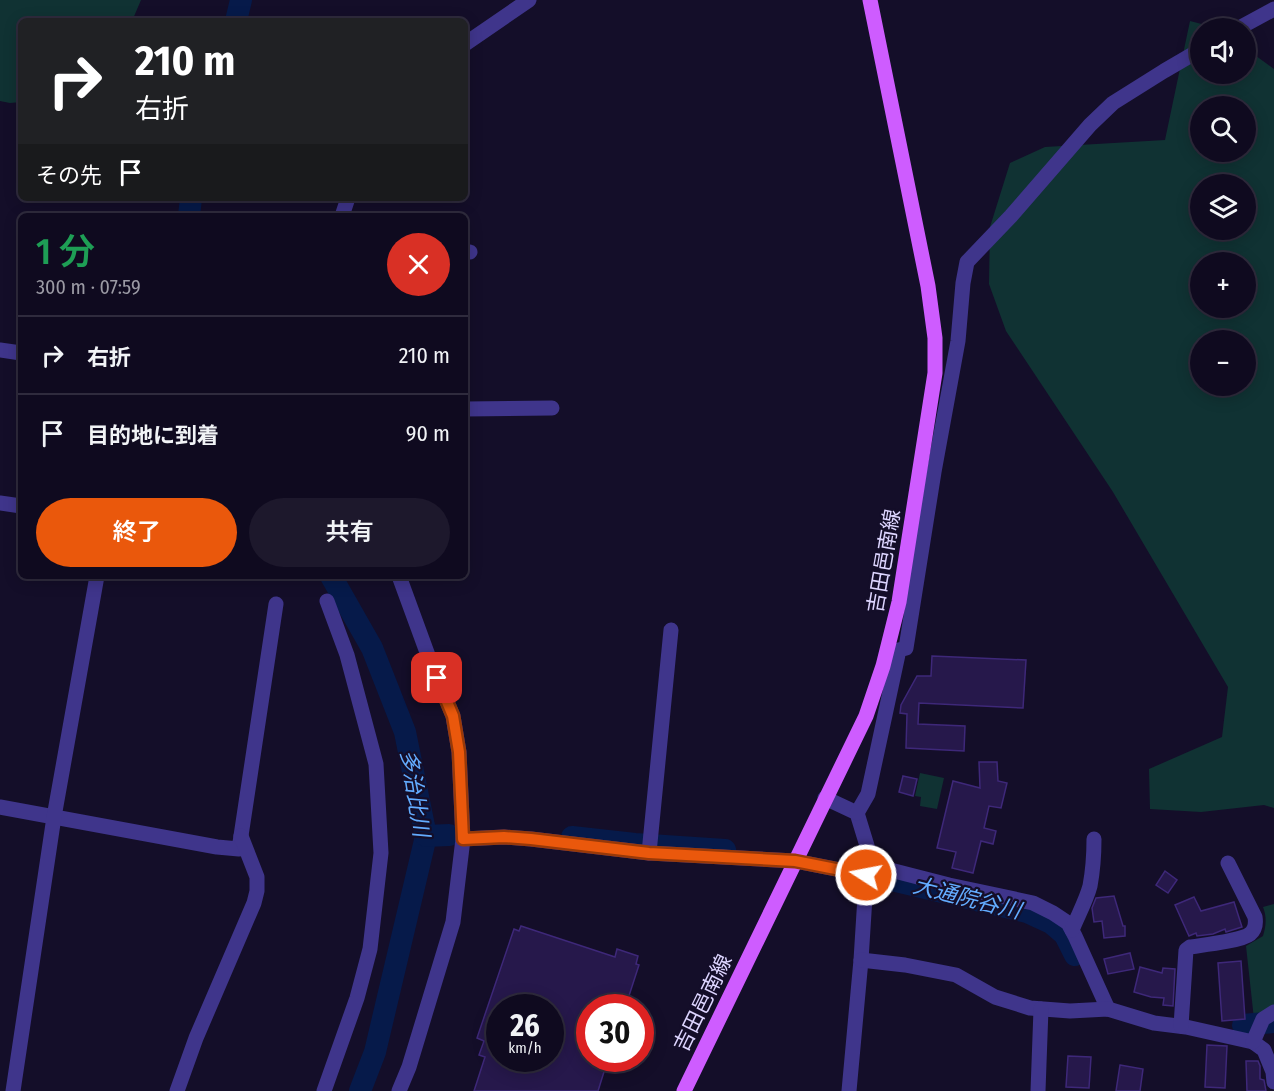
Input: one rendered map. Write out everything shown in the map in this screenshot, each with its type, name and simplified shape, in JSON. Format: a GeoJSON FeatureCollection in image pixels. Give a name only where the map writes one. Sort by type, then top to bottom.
{"type":"FeatureCollection","features":[{"type":"Feature","properties":{"kind":"main road","name":"吉田邑南線"},"geometry":{"type":"LineString","coordinates":[[684,1091],[866,716],[883,666],[899,602],[935,373],[935,338],[928,286],[870,0]]}},
{"type":"Feature","properties":{"kind":"street"},"geometry":{"type":"LineString","coordinates":[[468,42],[529,0]]}},
{"type":"Feature","properties":{"kind":"street"},"geometry":{"type":"LineString","coordinates":[[1256,19],[1274,9]]}},
{"type":"Feature","properties":{"kind":"street"},"geometry":{"type":"LineString","coordinates":[[849,1091],[868,849],[857,813],[868,794],[898,651],[906,648],[958,341],[967,262],[1011,216],[1090,125],[1113,103],[1190,56]]}},
{"type":"Feature","properties":{"kind":"street"},"geometry":{"type":"LineString","coordinates":[[0,350],[18,353]]}},
{"type":"Feature","properties":{"kind":"street"},"geometry":{"type":"LineString","coordinates":[[468,409],[552,408]]}},
{"type":"Feature","properties":{"kind":"street"},"geometry":{"type":"LineString","coordinates":[[0,503],[18,506]]}},
{"type":"Feature","properties":{"kind":"street"},"geometry":{"type":"LineString","coordinates":[[13,1091],[54,817],[96,579]]}},
{"type":"Feature","properties":{"kind":"street"},"geometry":{"type":"LineString","coordinates":[[399,1091],[409,1067],[453,922],[463,839],[459,752],[453,716],[400,579]]}},
{"type":"Feature","properties":{"kind":"street"},"geometry":{"type":"LineString","coordinates":[[324,1091],[357,998],[370,949],[381,853],[376,764],[347,655],[327,601]]}},
{"type":"Feature","properties":{"kind":"street"},"geometry":{"type":"LineString","coordinates":[[0,807],[217,847],[239,849],[276,604]]}},
{"type":"Feature","properties":{"kind":"street"},"geometry":{"type":"LineString","coordinates":[[649,853],[671,630]]}},
{"type":"Feature","properties":{"kind":"street"},"geometry":{"type":"LineString","coordinates":[[825,798],[857,813]]}},
{"type":"Feature","properties":{"kind":"street"},"geometry":{"type":"LineString","coordinates":[[177,1091],[196,1038],[254,903],[257,877],[241,836]]}},
{"type":"Feature","properties":{"kind":"street"},"geometry":{"type":"LineString","coordinates":[[463,839],[504,837],[649,853],[795,861],[866,870],[1033,903],[1068,923],[1108,1009]]}},
{"type":"Feature","properties":{"kind":"street"},"geometry":{"type":"LineString","coordinates":[[1071,930],[1089,887],[1094,838]]}},
{"type":"Feature","properties":{"kind":"street"},"geometry":{"type":"LineString","coordinates":[[1181,1026],[1186,950],[1190,947],[1241,938],[1249,935],[1256,924],[1255,917],[1228,863]]}},
{"type":"Feature","properties":{"kind":"street"},"geometry":{"type":"LineString","coordinates":[[861,960],[905,965],[956,975],[995,997],[1030,1008],[1070,1011],[1108,1009],[1154,1023],[1256,1033]]}},
{"type":"Feature","properties":{"kind":"street"},"geometry":{"type":"LineString","coordinates":[[1038,1091],[1041,1009]]}},
{"type":"Feature","properties":{"kind":"street"},"geometry":{"type":"LineString","coordinates":[[1256,1033],[1263,1019],[1274,1012]]}},
{"type":"Feature","properties":{"kind":"street"},"geometry":{"type":"LineString","coordinates":[[1256,1033],[1273,1072],[1274,1082]]}},
{"type":"Feature","properties":{"kind":"green space"},"geometry":{"type":"Polygon","coordinates":[[[0,0],[141,0],[133,18],[18,18],[18,102],[0,101],[0,0]]]}},
{"type":"Feature","properties":{"kind":"green space"},"geometry":{"type":"Polygon","coordinates":[[[1190,21],[1190,84],[1256,84],[1256,56],[1274,69],[1274,808],[1264,805],[1201,812],[1150,809],[1149,769],[1222,737],[1228,687],[1113,492],[1006,331],[989,284],[990,227],[1010,163],[1045,147],[1165,140],[1190,21]]]}},
{"type":"Feature","properties":{"kind":"green space"},"geometry":{"type":"Polygon","coordinates":[[[920,773],[944,778],[937,809],[920,806],[921,797],[915,796],[920,773]]]}},
{"type":"Feature","properties":{"kind":"green space"},"geometry":{"type":"Polygon","coordinates":[[[1274,904],[1274,1005],[1254,1019],[1246,946],[1263,936],[1266,922],[1263,907],[1274,904]]]}},
{"type":"Feature","properties":{"kind":"building"},"geometry":{"type":"Polygon","coordinates":[[[932,656],[1026,660],[1023,708],[919,703],[918,724],[965,726],[964,751],[906,748],[907,714],[900,713],[901,705],[917,676],[931,676],[932,656]]]}},
{"type":"Feature","properties":{"kind":"building"},"geometry":{"type":"Polygon","coordinates":[[[979,762],[997,762],[998,781],[1007,783],[1001,808],[989,806],[984,828],[996,831],[993,844],[981,841],[973,873],[952,868],[956,852],[937,848],[953,781],[980,788],[979,762]]]}},
{"type":"Feature","properties":{"kind":"building"},"geometry":{"type":"Polygon","coordinates":[[[903,776],[917,779],[913,796],[899,792],[903,776]]]}},
{"type":"Feature","properties":{"kind":"building"},"geometry":{"type":"Polygon","coordinates":[[[1165,871],[1177,880],[1168,893],[1156,885],[1165,871]]]}},
{"type":"Feature","properties":{"kind":"building"},"geometry":{"type":"Polygon","coordinates":[[[1114,896],[1123,926],[1125,926],[1125,936],[1104,938],[1102,921],[1094,922],[1092,908],[1096,898],[1114,896]]]}},
{"type":"Feature","properties":{"kind":"building"},"geometry":{"type":"Polygon","coordinates":[[[1194,897],[1201,911],[1234,902],[1242,927],[1226,932],[1225,929],[1213,934],[1197,936],[1196,933],[1189,936],[1175,905],[1194,897]]]}},
{"type":"Feature","properties":{"kind":"building"},"geometry":{"type":"Polygon","coordinates":[[[521,926],[615,957],[617,949],[638,956],[636,964],[639,965],[630,994],[576,994],[576,1072],[604,1072],[598,1091],[474,1091],[485,1057],[479,1055],[484,1041],[477,1038],[486,1011],[486,1072],[564,1072],[564,994],[492,994],[514,929],[519,931],[521,926]]]}},
{"type":"Feature","properties":{"kind":"building"},"geometry":{"type":"Polygon","coordinates":[[[1130,953],[1134,969],[1108,974],[1104,959],[1130,953]]]}},
{"type":"Feature","properties":{"kind":"building"},"geometry":{"type":"Polygon","coordinates":[[[1241,961],[1245,1019],[1222,1021],[1218,963],[1241,961]]]}},
{"type":"Feature","properties":{"kind":"building"},"geometry":{"type":"Polygon","coordinates":[[[1140,967],[1162,973],[1163,968],[1175,969],[1173,1006],[1163,1005],[1164,998],[1134,992],[1140,967]]]}},
{"type":"Feature","properties":{"kind":"building"},"geometry":{"type":"Polygon","coordinates":[[[1207,1045],[1227,1046],[1225,1088],[1205,1087],[1207,1045]]]}},
{"type":"Feature","properties":{"kind":"building"},"geometry":{"type":"Polygon","coordinates":[[[1068,1056],[1091,1057],[1089,1088],[1066,1087],[1068,1056]]]}},
{"type":"Feature","properties":{"kind":"building"},"geometry":{"type":"Polygon","coordinates":[[[1246,1061],[1258,1061],[1260,1079],[1264,1080],[1266,1091],[1247,1091],[1246,1061]]]}},
{"type":"Feature","properties":{"kind":"building"},"geometry":{"type":"Polygon","coordinates":[[[1120,1065],[1143,1069],[1140,1091],[1116,1091],[1120,1065]]]}},
{"type":"Feature","properties":{"kind":"waterway","name":"多治比川"},"geometry":{"type":"LineString","coordinates":[[237,18],[241,0]]}},
{"type":"Feature","properties":{"kind":"waterway","name":"多治比川"},"geometry":{"type":"LineString","coordinates":[[189,213],[191,201]]}},
{"type":"Feature","properties":{"kind":"waterway","name":"多治比川"},"geometry":{"type":"LineString","coordinates":[[333,579],[372,648],[405,732],[426,836],[375,1052],[360,1091]]}},
{"type":"Feature","properties":{"kind":"waterway","name":"大通院谷川"},"geometry":{"type":"LineString","coordinates":[[426,836],[449,835]]}},
{"type":"Feature","properties":{"kind":"waterway","name":"大通院谷川"},"geometry":{"type":"LineString","coordinates":[[572,837],[725,850]]}},
{"type":"Feature","properties":{"kind":"waterway","name":"大通院谷川"},"geometry":{"type":"LineString","coordinates":[[879,877],[1027,912],[1051,923],[1065,935],[1075,955]]}},
{"type":"Feature","properties":{"kind":"waterway","name":"大通院谷川"},"geometry":{"type":"LineString","coordinates":[[1243,1025],[1274,1022]]}},
{"type":"Feature","properties":{"kind":"route"},"geometry":{"type":"LineString","coordinates":[[437,678],[453,716],[459,752],[463,839],[504,837],[576,843],[649,853],[795,861],[866,875]]}}]}
